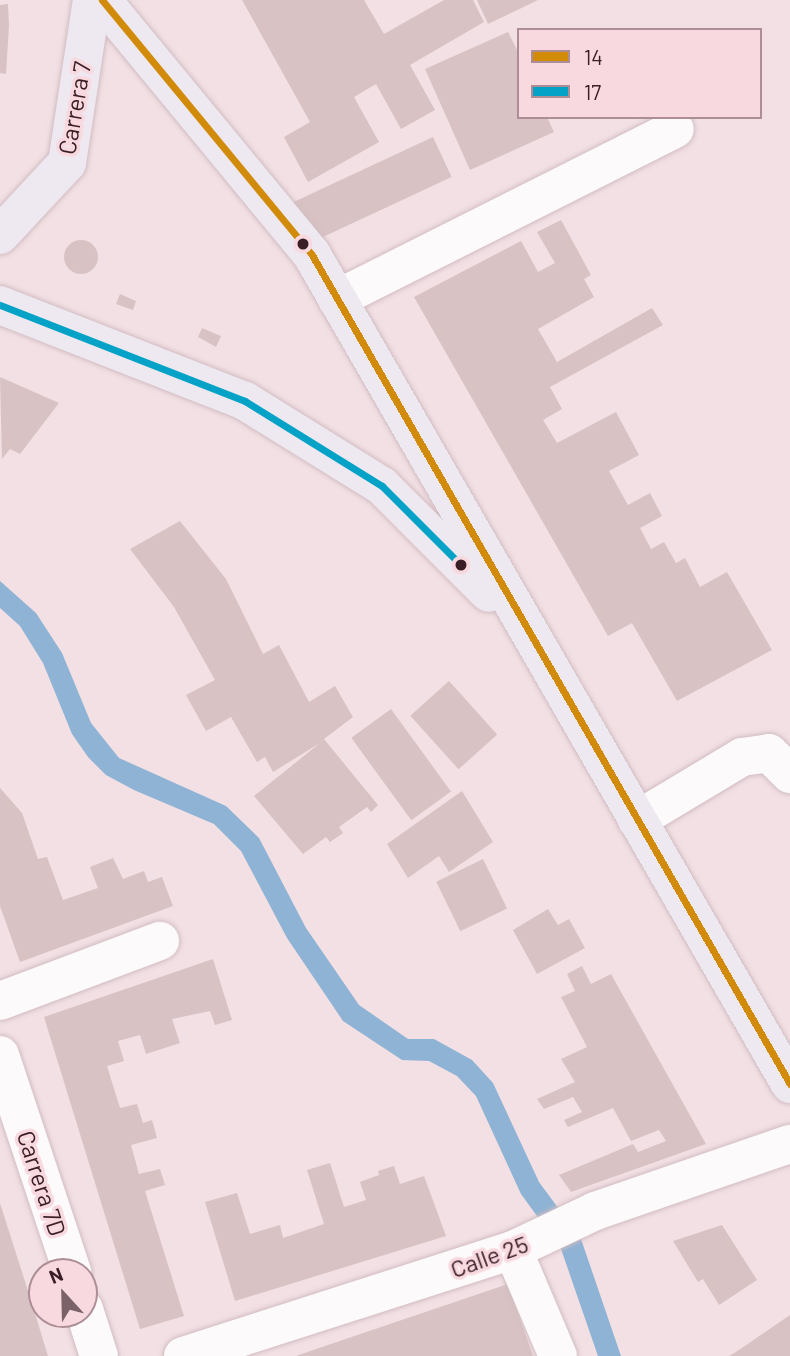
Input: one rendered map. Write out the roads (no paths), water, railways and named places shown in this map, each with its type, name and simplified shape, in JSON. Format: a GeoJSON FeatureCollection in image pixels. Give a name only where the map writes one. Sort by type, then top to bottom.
{"type":"FeatureCollection","features":[{"type":"Feature","properties":{"kind":"main road","name":"Carrera 7"},"geometry":{"type":"LineString","coordinates":[[0,234],[66,163],[92,0]]}},
{"type":"Feature","properties":{"kind":"main road"},"geometry":{"type":"LineString","coordinates":[[102,0],[312,255],[525,629],[580,715],[637,820],[788,1078]]}},
{"type":"Feature","properties":{"kind":"main road"},"geometry":{"type":"LineString","coordinates":[[0,305],[257,408],[382,486],[525,629]]}},
{"type":"Feature","properties":{"kind":"street"},"geometry":{"type":"LineString","coordinates":[[337,299],[675,129]]}},
{"type":"Feature","properties":{"kind":"street"},"geometry":{"type":"LineString","coordinates":[[637,820],[742,757],[769,753],[790,774]]}},
{"type":"Feature","properties":{"kind":"street"},"geometry":{"type":"LineString","coordinates":[[0,1001],[160,941]]}},
{"type":"Feature","properties":{"kind":"street","name":"Carrera 7D"},"geometry":{"type":"LineString","coordinates":[[0,1055],[67,1258]]}},
{"type":"Feature","properties":{"kind":"street","name":"Calle 25"},"geometry":{"type":"LineString","coordinates":[[183,1356],[522,1246],[596,1211],[790,1144]]}},
{"type":"Feature","properties":{"kind":"street"},"geometry":{"type":"LineString","coordinates":[[522,1246],[558,1356]]}},
{"type":"Feature","properties":{"kind":"street"},"geometry":{"type":"LineString","coordinates":[[90,1328],[99,1356]]}},
{"type":"Feature","properties":{"kind":"water"},"geometry":{"type":"Polygon","coordinates":[[[0,581],[36,613],[62,653],[91,723],[119,758],[226,806],[259,838],[306,928],[359,1005],[408,1039],[434,1039],[472,1060],[493,1083],[539,1182],[581,1239],[621,1356],[598,1356],[561,1249],[521,1194],[476,1096],[457,1076],[429,1061],[402,1060],[343,1021],[287,938],[241,851],[214,824],[134,790],[106,775],[88,757],[72,734],[43,663],[20,626],[0,608],[0,581]]]}}]}
